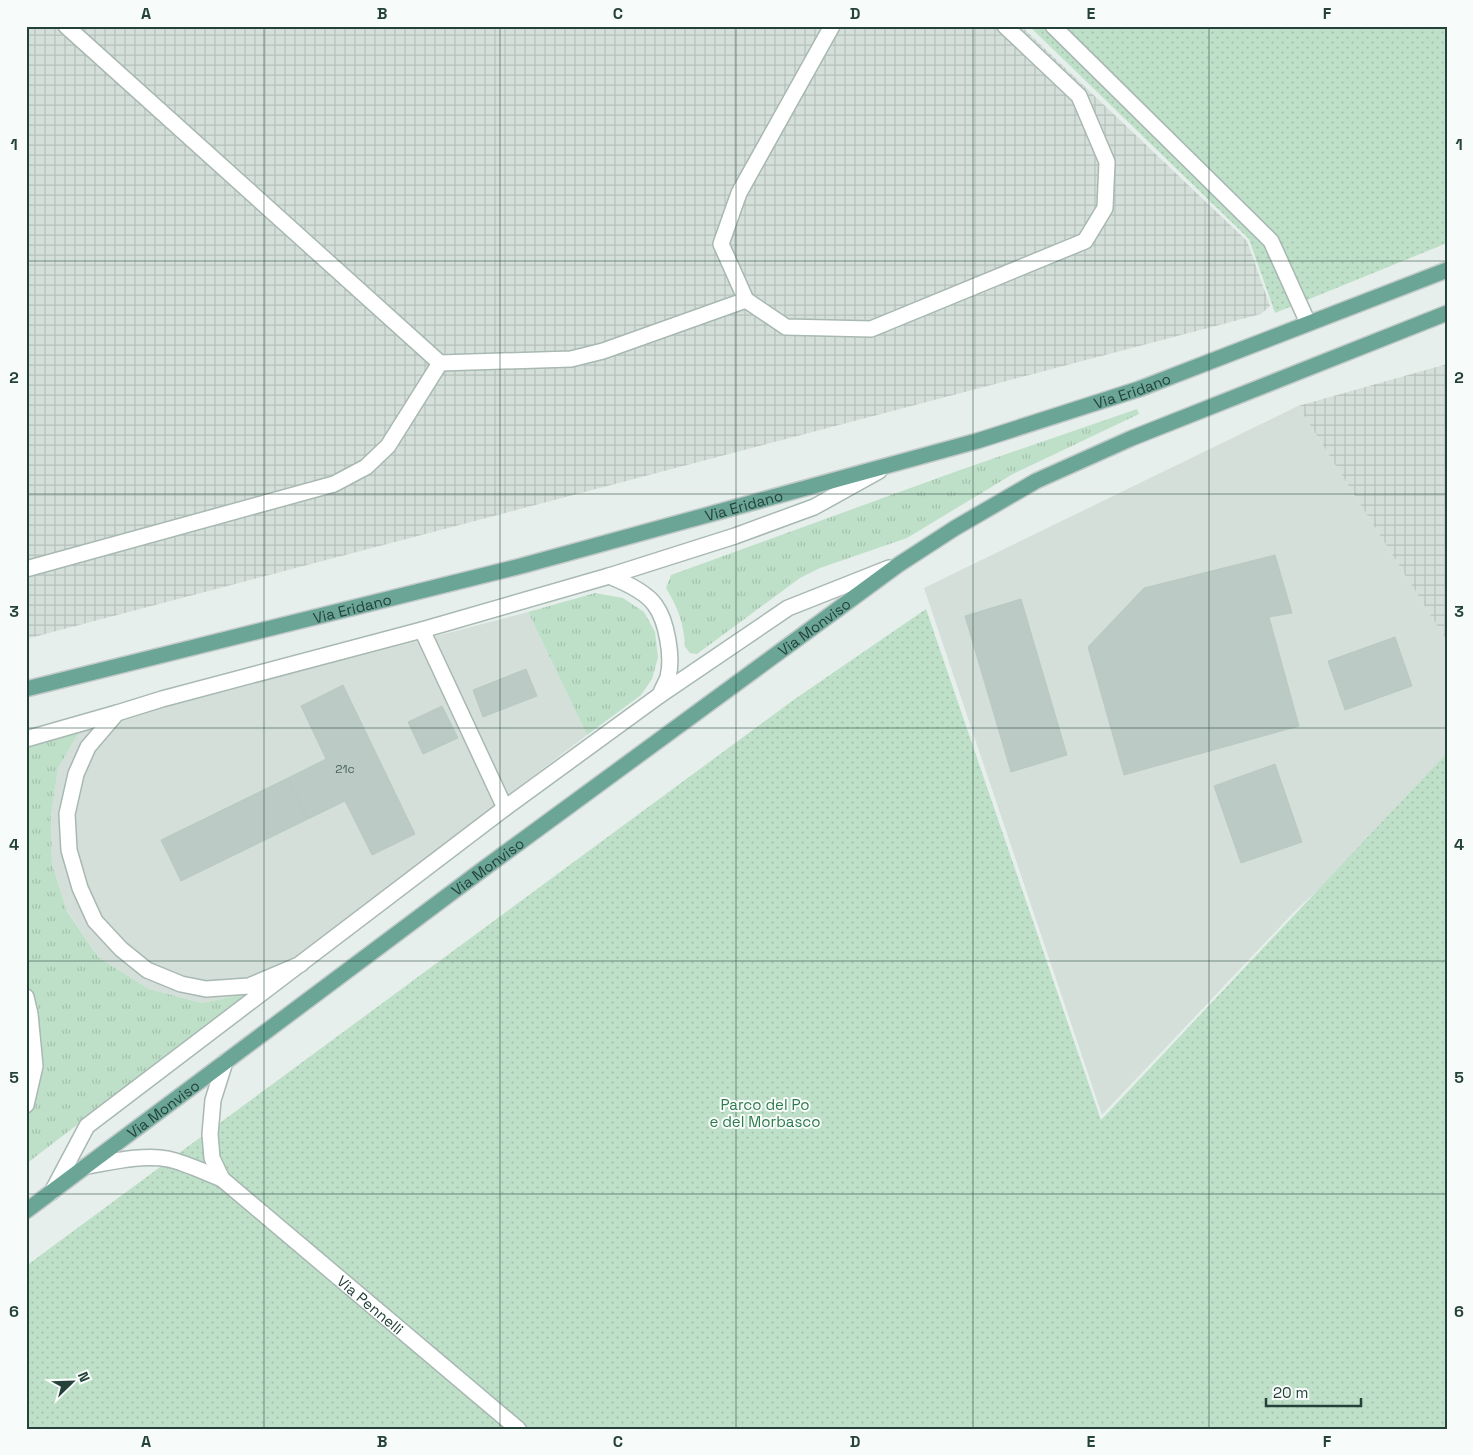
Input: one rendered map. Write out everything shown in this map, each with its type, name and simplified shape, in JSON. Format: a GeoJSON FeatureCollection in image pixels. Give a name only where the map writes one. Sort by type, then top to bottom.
{"type":"FeatureCollection","features":[{"type":"Feature","properties":{"kind":"main road","name":"Via Eridano"},"geometry":{"type":"LineString","coordinates":[[26,689],[521,566],[976,441],[1139,389],[1447,270]]}},
{"type":"Feature","properties":{"kind":"main road","name":"Via Monviso"},"geometry":{"type":"LineString","coordinates":[[26,1211],[478,873],[898,565],[955,528],[1036,481],[1132,438],[1447,313]]}},
{"type":"Feature","properties":{"kind":"street"},"geometry":{"type":"LineString","coordinates":[[66,26],[440,363],[571,359],[603,351],[746,300]]}},
{"type":"Feature","properties":{"kind":"street"},"geometry":{"type":"LineString","coordinates":[[832,26],[739,193],[721,244],[746,300],[786,327],[871,329],[1085,241],[1105,208],[1107,162],[1079,96],[1005,26]]}},
{"type":"Feature","properties":{"kind":"street"},"geometry":{"type":"LineString","coordinates":[[1052,26],[1271,241],[1308,324]]}},
{"type":"Feature","properties":{"kind":"street"},"geometry":{"type":"LineString","coordinates":[[26,570],[334,484],[366,467],[388,446],[440,363]]}},
{"type":"Feature","properties":{"kind":"street"},"geometry":{"type":"LineString","coordinates":[[26,739],[162,699],[422,630],[610,576],[735,536],[814,507],[894,463]]}},
{"type":"Feature","properties":{"kind":"street"},"geometry":{"type":"LineString","coordinates":[[52,1192],[87,1126],[505,808],[660,695],[788,608],[898,565]]}},
{"type":"Feature","properties":{"kind":"street"},"geometry":{"type":"LineString","coordinates":[[610,576],[632,586],[655,604],[662,620],[669,640],[669,657],[668,675],[660,695]]}},
{"type":"Feature","properties":{"kind":"street"},"geometry":{"type":"LineString","coordinates":[[422,630],[505,808]]}},
{"type":"Feature","properties":{"kind":"street"},"geometry":{"type":"LineString","coordinates":[[118,713],[88,747],[76,774],[67,814],[69,850],[80,888],[96,921],[121,949],[147,970],[180,984],[206,989],[249,986],[301,964]]}},
{"type":"Feature","properties":{"kind":"street"},"geometry":{"type":"LineString","coordinates":[[26,997],[30,1014],[36,1066],[26,1105]]}},
{"type":"Feature","properties":{"kind":"street","name":"Via Pennelli"},"geometry":{"type":"LineString","coordinates":[[222,1180],[212,1158],[210,1134],[213,1100],[225,1062]]}},
{"type":"Feature","properties":{"kind":"street","name":"Via Pennelli"},"geometry":{"type":"LineString","coordinates":[[87,1166],[144,1158],[167,1159],[191,1166],[222,1180],[518,1429]]}},
{"type":"Feature","properties":{"kind":"shaded area"},"geometry":{"type":"Polygon","coordinates":[[[26,26],[1021,26],[1247,241],[1270,306],[1261,314],[26,639],[26,26]]]}},
{"type":"Feature","properties":{"kind":"shaded area"},"geometry":{"type":"Polygon","coordinates":[[[1447,364],[1447,641],[1298,406],[1447,364]]]}},
{"type":"Feature","properties":{"kind":"shaded area"},"geometry":{"type":"Polygon","coordinates":[[[1298,406],[1447,641],[1447,771],[1295,911],[1102,1115],[924,588],[1298,406]]]}},
{"type":"Feature","properties":{"kind":"shaded area"},"geometry":{"type":"Polygon","coordinates":[[[528,612],[587,735],[249,993],[202,1003],[149,989],[98,957],[67,910],[52,863],[51,816],[58,768],[81,729],[528,612]]]}},
{"type":"Feature","properties":{"kind":"green space"},"geometry":{"type":"Polygon","coordinates":[[[1029,26],[1447,26],[1447,243],[1275,313],[1249,239],[1029,26]]]}},
{"type":"Feature","properties":{"kind":"green space"},"geometry":{"type":"Polygon","coordinates":[[[1137,409],[1139,414],[1013,474],[907,538],[820,568],[800,578],[697,654],[690,653],[685,647],[680,616],[666,588],[671,575],[960,470],[1137,409]]]}},
{"type":"Feature","properties":{"kind":"green space"},"geometry":{"type":"Polygon","coordinates":[[[595,593],[623,598],[644,612],[655,632],[658,657],[652,679],[641,695],[587,735],[528,612],[595,593]]]}},
{"type":"Feature","properties":{"kind":"green space","name":"Parco del Po e del Morbasco"},"geometry":{"type":"Polygon","coordinates":[[[926,609],[1101,1120],[1447,753],[1447,1429],[26,1429],[26,1266],[792,701],[926,609]]]}},
{"type":"Feature","properties":{"kind":"green space"},"geometry":{"type":"Polygon","coordinates":[[[81,729],[58,768],[51,816],[52,863],[67,911],[98,957],[149,989],[202,1003],[249,993],[26,1164],[26,742],[81,729]]]}},
{"type":"Feature","properties":{"kind":"building"},"geometry":{"type":"Polygon","coordinates":[[[1275,555],[1292,613],[1269,617],[1299,726],[1124,775],[1088,647],[1144,588],[1275,555]]]}},
{"type":"Feature","properties":{"kind":"building"},"geometry":{"type":"Polygon","coordinates":[[[1021,599],[1067,755],[1011,772],[965,616],[1021,599]]]}},
{"type":"Feature","properties":{"kind":"building"},"geometry":{"type":"Polygon","coordinates":[[[1395,637],[1412,686],[1345,710],[1328,661],[1395,637]]]}},
{"type":"Feature","properties":{"kind":"building"},"geometry":{"type":"Polygon","coordinates":[[[526,669],[537,696],[483,717],[473,690],[526,669]]]}},
{"type":"Feature","properties":{"kind":"building"},"geometry":{"type":"Polygon","coordinates":[[[343,685],[415,834],[372,855],[345,801],[308,819],[288,778],[326,759],[301,706],[343,685]]]}},
{"type":"Feature","properties":{"kind":"building"},"geometry":{"type":"Polygon","coordinates":[[[442,706],[458,738],[423,754],[408,722],[442,706]]]}},
{"type":"Feature","properties":{"kind":"building"},"geometry":{"type":"Polygon","coordinates":[[[1275,764],[1302,842],[1241,863],[1214,786],[1275,764]]]}},
{"type":"Feature","properties":{"kind":"building"},"geometry":{"type":"Polygon","coordinates":[[[288,778],[308,819],[181,881],[161,840],[288,778]]]}}]}
